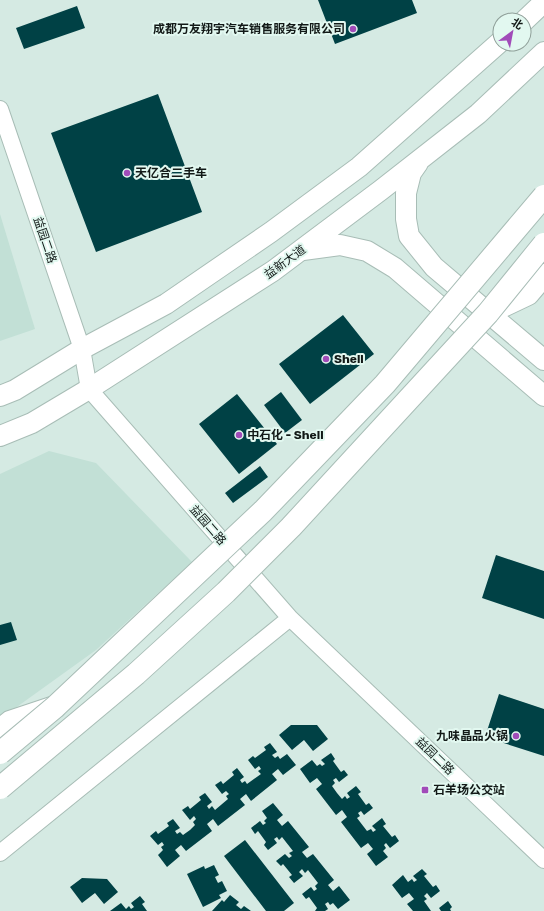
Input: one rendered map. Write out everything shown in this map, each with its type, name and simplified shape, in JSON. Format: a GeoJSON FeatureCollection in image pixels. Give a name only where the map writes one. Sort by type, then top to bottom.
{"type":"FeatureCollection","features":[{"type":"Feature","properties":{"kind":"highway"},"geometry":{"type":"LineString","coordinates":[[0,753],[55,707],[205,568],[326,447],[414,351],[544,196]]}},
{"type":"Feature","properties":{"kind":"highway"},"geometry":{"type":"LineString","coordinates":[[0,788],[136,674],[226,592],[291,527],[488,313],[544,244]]}},
{"type":"Feature","properties":{"kind":"highway"},"geometry":{"type":"LineString","coordinates":[[488,313],[528,294],[544,275]]}},
{"type":"Feature","properties":{"kind":"highway"},"geometry":{"type":"LineString","coordinates":[[0,730],[10,722],[55,707]]}},
{"type":"Feature","properties":{"kind":"main road"},"geometry":{"type":"LineString","coordinates":[[532,13],[544,2]]}},
{"type":"Feature","properties":{"kind":"main road"},"geometry":{"type":"LineString","coordinates":[[0,396],[15,390],[82,349],[166,304],[284,223],[359,167],[492,49]]}},
{"type":"Feature","properties":{"kind":"main road","name":"益新大道"},"geometry":{"type":"LineString","coordinates":[[0,436],[32,423],[89,389],[273,271],[420,160],[478,114],[544,52]]}},
{"type":"Feature","properties":{"kind":"main road"},"geometry":{"type":"LineString","coordinates":[[420,160],[412,173],[406,193],[406,219],[409,236],[434,267],[544,360]]}},
{"type":"Feature","properties":{"kind":"main road"},"geometry":{"type":"LineString","coordinates":[[301,250],[340,245],[368,251],[395,268],[544,396]]}},
{"type":"Feature","properties":{"kind":"street","name":"益园二路"},"geometry":{"type":"LineString","coordinates":[[0,109],[82,349],[89,389],[290,618],[544,860]]}},
{"type":"Feature","properties":{"kind":"street"},"geometry":{"type":"LineString","coordinates":[[0,853],[290,618]]}},
{"type":"Feature","properties":{"kind":"shaded area"},"geometry":{"type":"Polygon","coordinates":[[[0,214],[35,329],[0,341],[0,214]]]}},
{"type":"Feature","properties":{"kind":"shaded area"},"geometry":{"type":"Polygon","coordinates":[[[49,451],[96,463],[192,562],[96,650],[0,719],[0,474],[49,451]]]}},
{"type":"Feature","properties":{"kind":"building","name":"成都万友翔宇汽车销售服务有限公司"},"geometry":{"type":"Polygon","coordinates":[[[318,0],[412,0],[417,13],[335,44],[318,0]]]}},
{"type":"Feature","properties":{"kind":"building"},"geometry":{"type":"Polygon","coordinates":[[[77,6],[85,28],[24,49],[16,28],[77,6]]]}},
{"type":"Feature","properties":{"kind":"building","name":"天亿合二手车"},"geometry":{"type":"Polygon","coordinates":[[[158,94],[202,212],[96,252],[51,133],[158,94]]]}},
{"type":"Feature","properties":{"kind":"building","name":"Shell"},"geometry":{"type":"Polygon","coordinates":[[[343,315],[374,354],[310,404],[279,364],[343,315]]]}},
{"type":"Feature","properties":{"kind":"building"},"geometry":{"type":"Polygon","coordinates":[[[281,392],[302,420],[285,433],[264,405],[281,392]]]}},
{"type":"Feature","properties":{"kind":"building","name":"中石化 - Shell"},"geometry":{"type":"Polygon","coordinates":[[[237,394],[277,444],[239,474],[199,424],[237,394]]]}},
{"type":"Feature","properties":{"kind":"building"},"geometry":{"type":"Polygon","coordinates":[[[260,466],[268,477],[233,503],[225,493],[260,466]]]}},
{"type":"Feature","properties":{"kind":"building"},"geometry":{"type":"Polygon","coordinates":[[[496,555],[544,571],[544,619],[482,598],[496,555]]]}},
{"type":"Feature","properties":{"kind":"building"},"geometry":{"type":"Polygon","coordinates":[[[11,622],[17,640],[0,645],[0,625],[11,622]]]}},
{"type":"Feature","properties":{"kind":"building"},"geometry":{"type":"Polygon","coordinates":[[[499,694],[544,709],[544,756],[485,737],[499,694]]]}},
{"type":"Feature","properties":{"kind":"building"},"geometry":{"type":"Polygon","coordinates":[[[291,725],[317,725],[328,739],[313,751],[304,740],[292,750],[279,735],[291,725]]]}},
{"type":"Feature","properties":{"kind":"building"},"geometry":{"type":"Polygon","coordinates":[[[270,743],[277,752],[272,755],[275,758],[278,756],[280,759],[287,754],[296,765],[283,775],[278,769],[272,774],[277,780],[251,801],[246,794],[240,799],[245,805],[218,826],[213,819],[207,824],[212,831],[186,851],[181,845],[175,850],[180,856],[167,867],[158,855],[163,850],[161,847],[164,845],[162,842],[158,845],[150,836],[156,831],[158,834],[169,826],[167,823],[173,819],[180,828],[175,831],[177,834],[180,832],[183,835],[190,830],[195,825],[193,822],[196,819],[194,816],[190,820],[182,810],[188,806],[190,809],[201,800],[199,797],[205,793],[212,802],[207,806],[209,809],[212,806],[215,810],[228,799],[226,796],[229,794],[226,791],[222,794],[215,785],[221,781],[223,784],[234,775],[232,772],[237,768],[244,777],[240,780],[242,783],[245,781],[247,784],[261,774],[258,771],[261,769],[259,766],[255,769],[248,760],[253,756],[255,758],[266,750],[264,747],[270,743]]]}},
{"type":"Feature","properties":{"kind":"building"},"geometry":{"type":"Polygon","coordinates":[[[331,753],[335,759],[333,761],[341,772],[344,770],[348,775],[339,782],[336,778],[333,780],[335,783],[332,786],[337,793],[342,799],[345,796],[347,799],[350,797],[347,793],[356,786],[361,792],[358,794],[366,805],[369,803],[373,808],[364,815],[361,811],[358,813],[360,816],[357,818],[367,831],[371,829],[373,832],[376,830],[372,826],[382,818],[386,824],[383,826],[392,837],[395,835],[399,841],[390,848],[386,843],[384,845],[386,848],[383,851],[388,857],[376,866],[367,854],[373,849],[368,843],[361,848],[341,822],[347,817],[342,810],[336,815],[316,789],[322,784],[317,778],[310,783],[300,769],[312,760],[317,766],[320,764],[322,766],[325,764],[321,760],[331,753]]]}},
{"type":"Feature","properties":{"kind":"building"},"geometry":{"type":"Polygon","coordinates":[[[273,803],[283,815],[277,820],[282,826],[288,821],[309,847],[302,852],[307,858],[313,854],[334,880],[328,885],[333,891],[339,886],[350,900],[338,909],[333,903],[330,905],[328,902],[325,904],[328,909],[325,911],[315,911],[317,908],[309,897],[306,899],[302,894],[311,887],[314,891],[317,889],[315,886],[318,883],[308,870],[305,873],[302,869],[299,872],[303,876],[294,883],[289,877],[292,875],[283,864],[281,866],[276,861],[285,854],[289,858],[292,856],[289,853],[293,851],[282,837],[279,840],[277,837],[274,839],[277,843],[268,850],[264,845],[266,842],[258,831],[255,834],[251,828],[260,821],[263,825],[266,823],[264,821],[267,818],[262,811],[273,803]]]}},
{"type":"Feature","properties":{"kind":"building"},"geometry":{"type":"Polygon","coordinates":[[[245,840],[294,903],[284,911],[266,911],[224,856],[245,840]]]}},
{"type":"Feature","properties":{"kind":"building"},"geometry":{"type":"Polygon","coordinates":[[[214,865],[219,875],[215,877],[218,883],[222,881],[227,891],[219,895],[221,898],[203,907],[187,874],[204,866],[205,869],[214,865]]]}},
{"type":"Feature","properties":{"kind":"building"},"geometry":{"type":"Polygon","coordinates":[[[422,869],[427,874],[424,876],[433,887],[436,885],[440,891],[431,898],[427,893],[424,896],[427,899],[424,901],[431,911],[413,911],[407,904],[414,899],[409,893],[402,898],[392,885],[403,875],[408,882],[412,879],[414,882],[417,880],[413,876],[422,869]]]}},
{"type":"Feature","properties":{"kind":"building"},"geometry":{"type":"Polygon","coordinates":[[[82,878],[107,879],[118,892],[104,904],[95,893],[82,903],[70,887],[82,878]]]}},
{"type":"Feature","properties":{"kind":"building"},"geometry":{"type":"Polygon","coordinates":[[[230,895],[239,902],[236,905],[241,909],[244,906],[251,911],[212,911],[222,900],[224,902],[230,895]]]}},
{"type":"Feature","properties":{"kind":"building"},"geometry":{"type":"Polygon","coordinates":[[[140,896],[145,902],[142,904],[147,911],[110,911],[121,903],[126,909],[129,906],[131,909],[134,907],[131,903],[140,896]]]}},
{"type":"Feature","properties":{"kind":"building"},"geometry":{"type":"Polygon","coordinates":[[[448,901],[452,907],[450,909],[451,911],[441,911],[439,908],[448,901]]]}},
{"type":"Feature","properties":{"kind":"place","name":"成都万友翔宇汽车销售服务有限公司"},"geometry":{"type":"Point","coordinates":[353,29]}},
{"type":"Feature","properties":{"kind":"place","name":"天亿合二手车"},"geometry":{"type":"Point","coordinates":[127,173]}},
{"type":"Feature","properties":{"kind":"place","name":"Shell"},"geometry":{"type":"Point","coordinates":[326,359]}},
{"type":"Feature","properties":{"kind":"place","name":"中石化 - Shell"},"geometry":{"type":"Point","coordinates":[239,435]}},
{"type":"Feature","properties":{"kind":"place","name":"九味晶品火锅"},"geometry":{"type":"Point","coordinates":[516,736]}},
{"type":"Feature","properties":{"kind":"place","name":"石羊场公交站"},"geometry":{"type":"Point","coordinates":[425,790]}}]}
